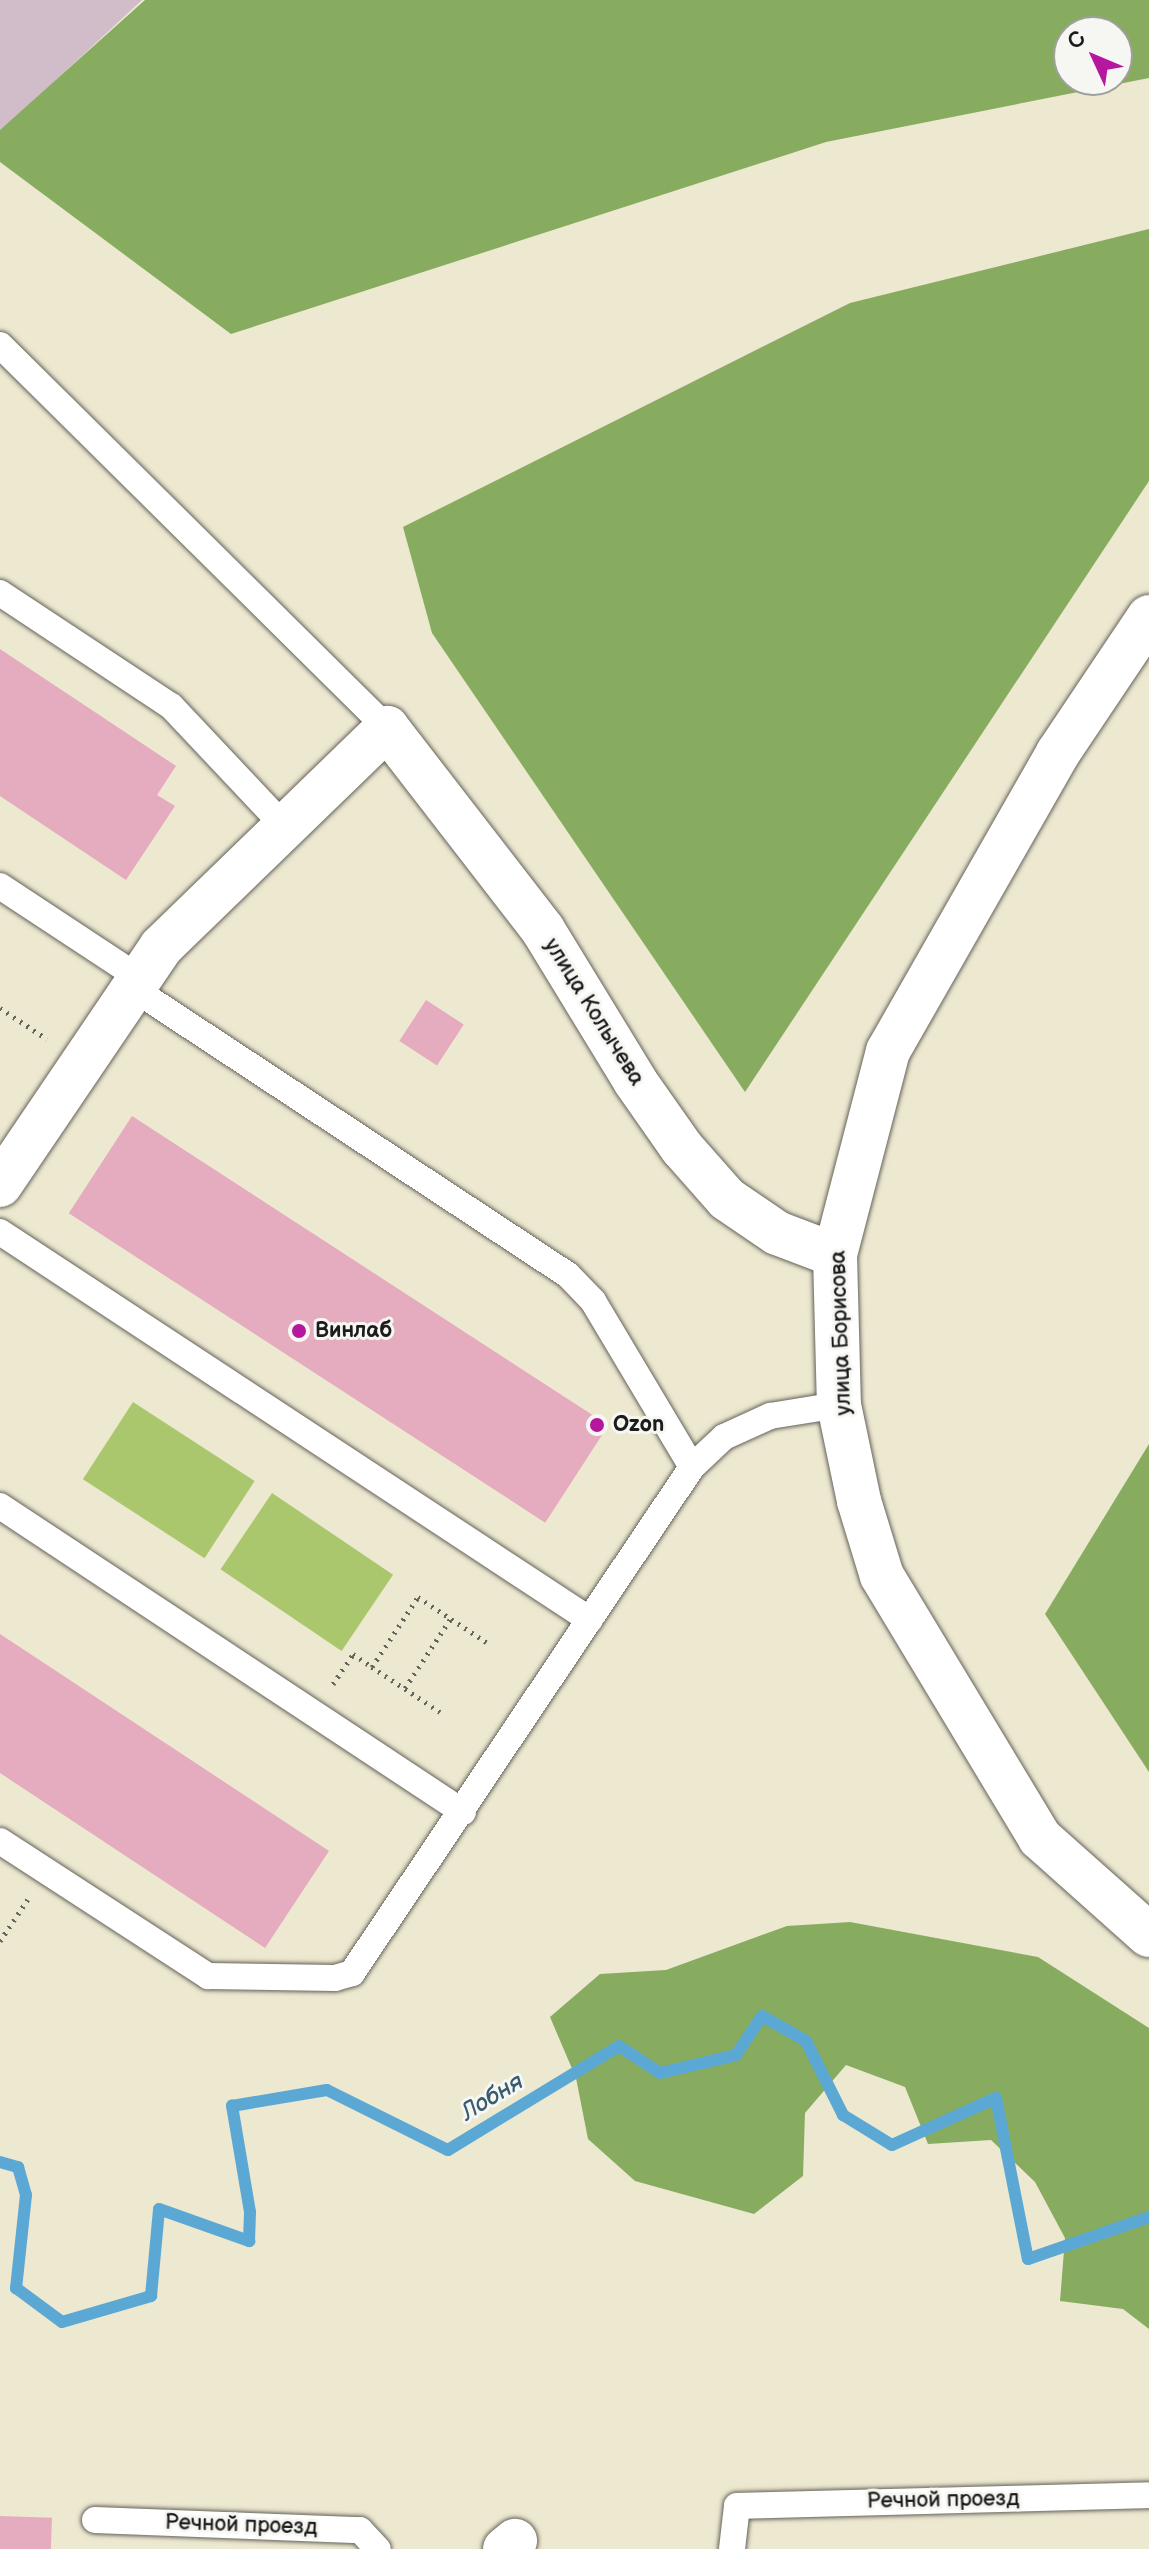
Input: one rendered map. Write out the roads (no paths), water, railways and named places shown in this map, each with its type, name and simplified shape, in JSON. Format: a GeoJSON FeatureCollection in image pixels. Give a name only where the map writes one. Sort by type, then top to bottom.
{"type":"FeatureCollection","features":[{"type":"Feature","properties":{"kind":"street","name":"улица Борисова"},"geometry":{"type":"LineString","coordinates":[[1149,617],[1058,753],[888,1051],[835,1255],[839,1405],[859,1501],[882,1576],[1040,1838],[1149,1935]]}},
{"type":"Feature","properties":{"kind":"street"},"geometry":{"type":"LineString","coordinates":[[0,1185],[135,982],[198,906],[387,728]]}},
{"type":"Feature","properties":{"kind":"street","name":"улица Колычева"},"geometry":{"type":"LineString","coordinates":[[387,728],[543,930],[635,1081],[682,1148],[727,1199],[777,1233],[835,1255]]}},
{"type":"Feature","properties":{"kind":"lane"},"geometry":{"type":"LineString","coordinates":[[0,345],[387,728]]}},
{"type":"Feature","properties":{"kind":"lane"},"geometry":{"type":"LineString","coordinates":[[0,593],[171,706],[284,826]]}},
{"type":"Feature","properties":{"kind":"lane"},"geometry":{"type":"LineString","coordinates":[[0,886],[135,982],[568,1275],[593,1301],[692,1467]]}},
{"type":"Feature","properties":{"kind":"lane"},"geometry":{"type":"LineString","coordinates":[[0,1232],[590,1620]]}},
{"type":"Feature","properties":{"kind":"lane"},"geometry":{"type":"LineString","coordinates":[[0,1841],[208,1976],[335,1978],[364,1962],[692,1467],[724,1437],[770,1416],[839,1405]]}},
{"type":"Feature","properties":{"kind":"lane"},"geometry":{"type":"LineString","coordinates":[[0,1506],[463,1812]]}},
{"type":"Feature","properties":{"kind":"lane","name":"Речной проезд"},"geometry":{"type":"LineString","coordinates":[[732,2549],[737,2506],[1149,2495]]}},
{"type":"Feature","properties":{"kind":"lane","name":"Речной проезд"},"geometry":{"type":"LineString","coordinates":[[95,2520],[360,2530],[378,2549]]}},
{"type":"Feature","properties":{"kind":"waterway","name":"Лобня"},"geometry":{"type":"LineString","coordinates":[[0,2162],[18,2167],[26,2195],[16,2288],[62,2322],[151,2296],[159,2209],[249,2241],[250,2212],[232,2106],[327,2090],[448,2150],[619,2046],[660,2073],[736,2055],[762,2016],[806,2041],[843,2115],[892,2145],[996,2098],[1028,2259],[1149,2217]]}},
{"type":"Feature","properties":{"kind":"place","name":"Винлаб"},"geometry":{"type":"Point","coordinates":[299,1331]}},
{"type":"Feature","properties":{"kind":"place","name":"Ozon"},"geometry":{"type":"Point","coordinates":[597,1425]}}]}
